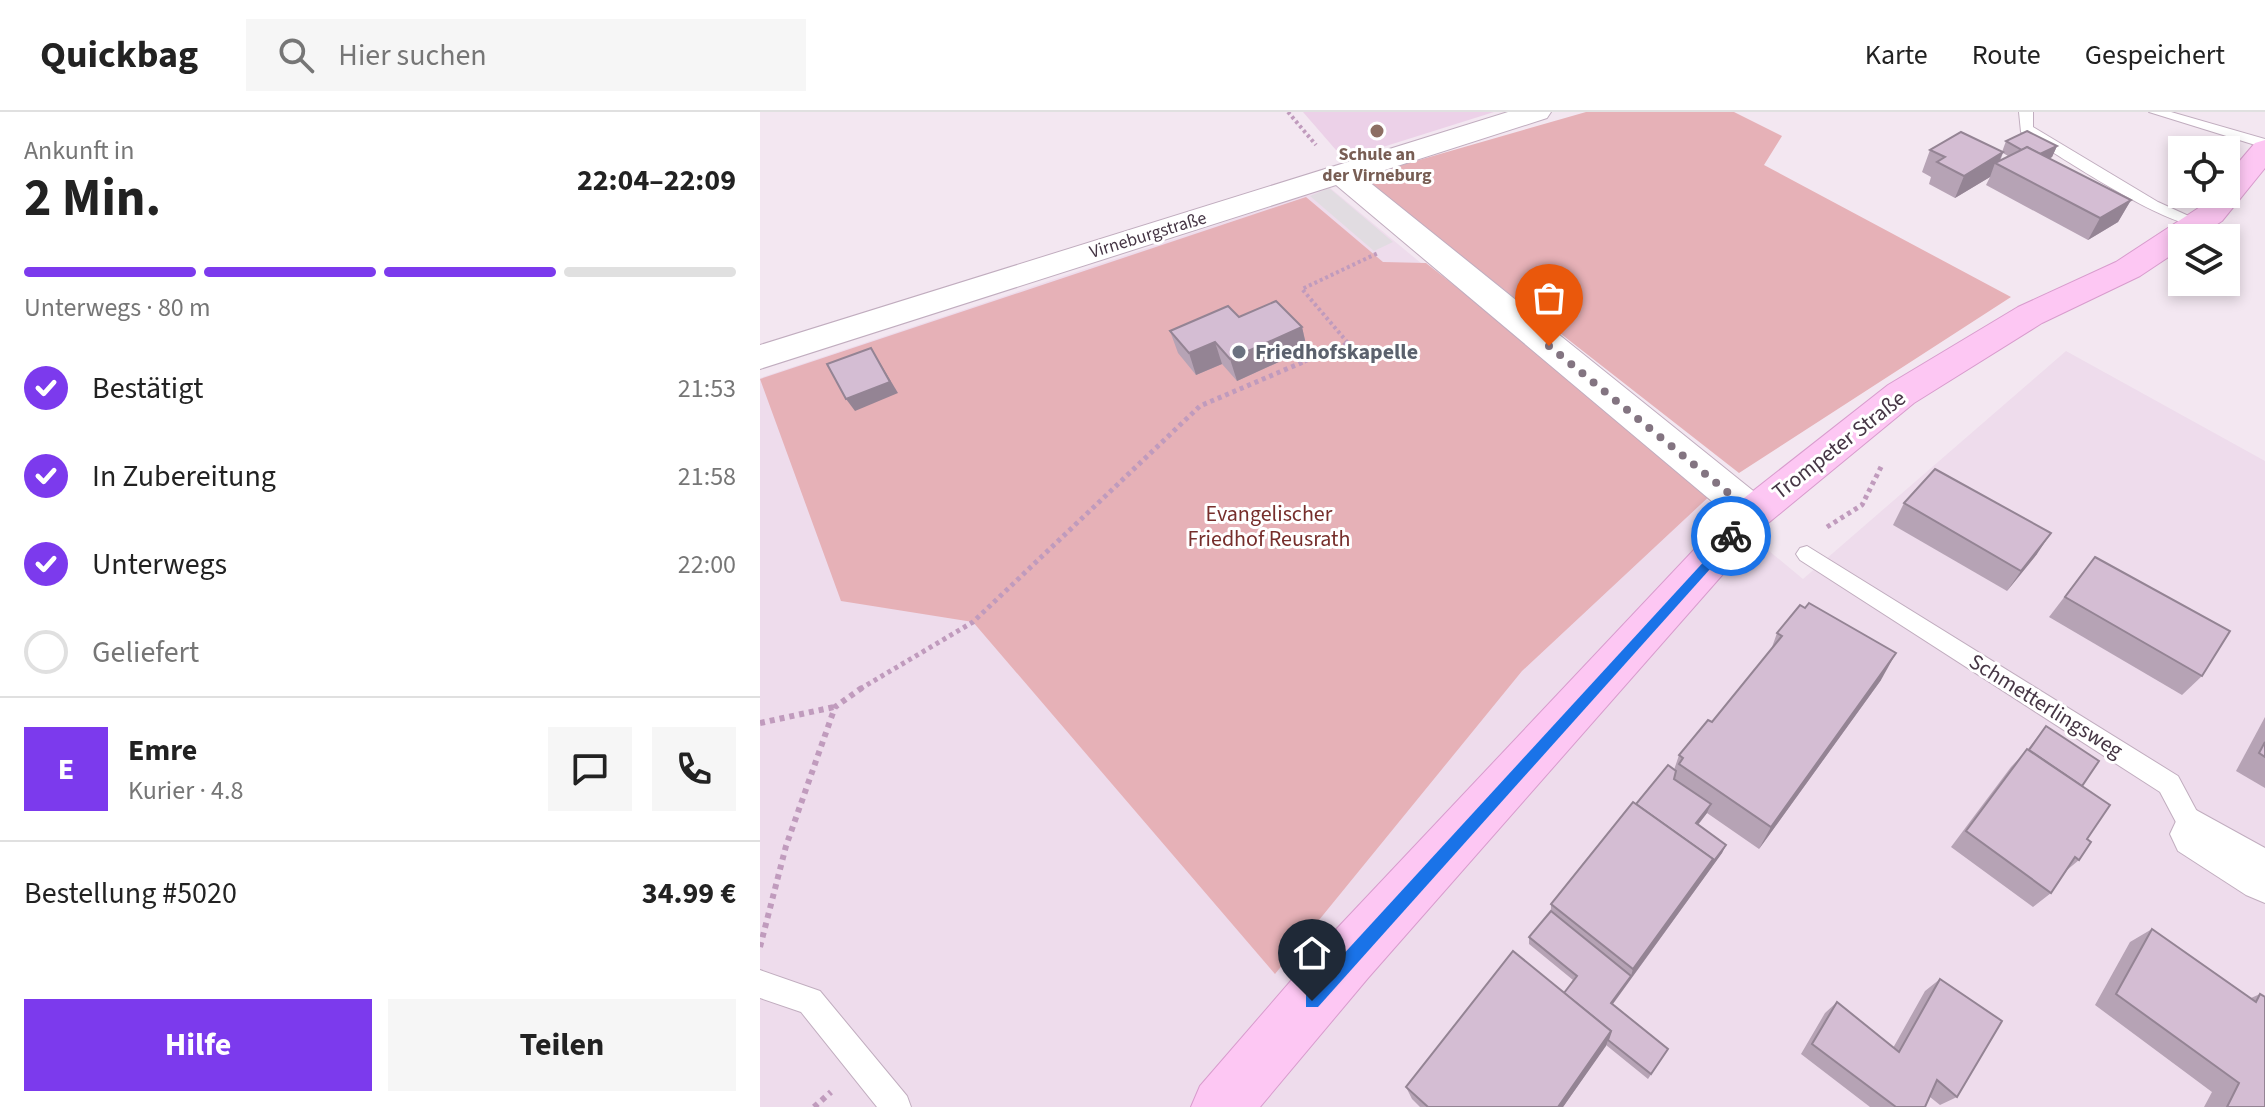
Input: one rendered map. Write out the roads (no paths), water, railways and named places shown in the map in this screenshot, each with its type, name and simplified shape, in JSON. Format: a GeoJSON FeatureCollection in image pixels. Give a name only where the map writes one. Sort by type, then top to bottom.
{"type":"FeatureCollection","features":[{"type":"Feature","properties":{"kind":"main road","name":"Trompeter Straße"},"geometry":{"type":"LineString","coordinates":[[1221,1107],[1348,958],[1666,605],[1753,513],[1901,394],[2030,315],[2128,269],[2211,214],[2265,146]]}},
{"type":"Feature","properties":{"kind":"street","name":"Virneburgstraße"},"geometry":{"type":"LineString","coordinates":[[760,357],[1537,112]]}},
{"type":"Feature","properties":{"kind":"street"},"geometry":{"type":"LineString","coordinates":[[1341,174],[1753,513]]}},
{"type":"Feature","properties":{"kind":"street","name":"Schmetterlingsweg"},"geometry":{"type":"LineString","coordinates":[[2196,834],[2265,877]]}},
{"type":"Feature","properties":{"kind":"lane"},"geometry":{"type":"LineString","coordinates":[[2026,112],[2026,129],[2153,205],[2196,223]]}},
{"type":"Feature","properties":{"kind":"lane"},"geometry":{"type":"LineString","coordinates":[[2156,112],[2265,146]]}},
{"type":"Feature","properties":{"kind":"lane","name":"Schmetterlingsweg"},"geometry":{"type":"LineString","coordinates":[[1807,554],[2169,784],[2196,834]]}},
{"type":"Feature","properties":{"kind":"lane"},"geometry":{"type":"LineString","coordinates":[[760,984],[810,1001],[896,1107]]}},
{"type":"Feature","properties":{"kind":"place","name":"Schule an der Virneburg"},"geometry":{"type":"Point","coordinates":[1377,131]}},
{"type":"Feature","properties":{"kind":"place","name":"Friedhofskapelle"},"geometry":{"type":"Point","coordinates":[1239,352]}},
{"type":"Feature","properties":{"kind":"park label","name":"Evangelischer Friedhof Reusrath"},"geometry":{"type":"Point","coordinates":[1269,526]}}]}
